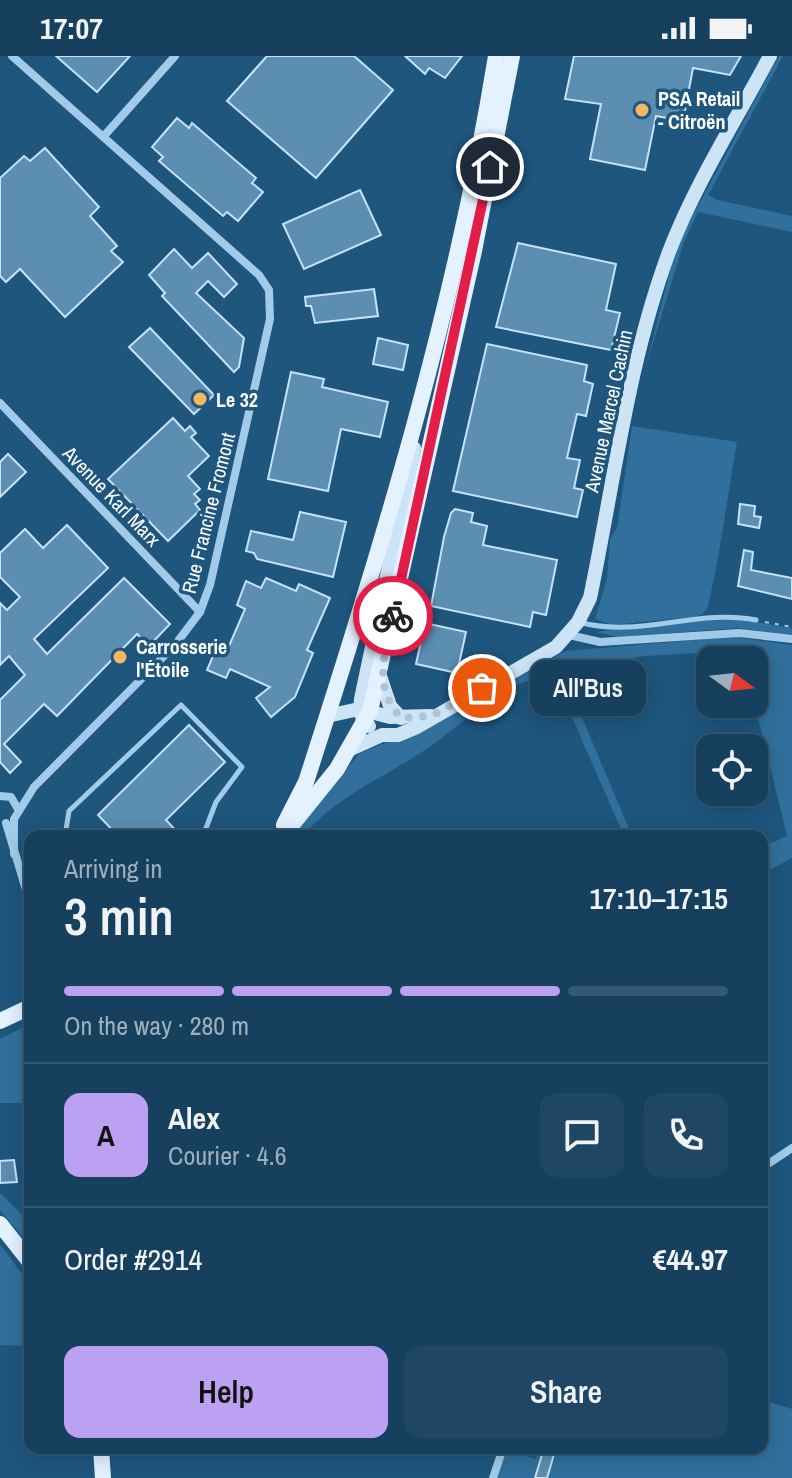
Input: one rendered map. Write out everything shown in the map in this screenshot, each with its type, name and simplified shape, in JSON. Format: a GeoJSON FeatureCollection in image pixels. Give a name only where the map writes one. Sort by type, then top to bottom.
{"type":"FeatureCollection","features":[{"type":"Feature","properties":{"kind":"main road"},"geometry":{"type":"LineString","coordinates":[[279,830],[306,782],[423,397],[477,169],[496,56]]}},
{"type":"Feature","properties":{"kind":"main road"},"geometry":{"type":"LineString","coordinates":[[288,830],[349,750],[380,676],[474,251],[512,56]]}},
{"type":"Feature","properties":{"kind":"main road"},"geometry":{"type":"LineString","coordinates":[[0,1021],[24,1009]]}},
{"type":"Feature","properties":{"kind":"main road"},"geometry":{"type":"LineString","coordinates":[[0,1224],[24,1254]]}},
{"type":"Feature","properties":{"kind":"main road"},"geometry":{"type":"LineString","coordinates":[[101,1454],[103,1478]]}},
{"type":"Feature","properties":{"kind":"street","name":"Rue Francine Fromont"},"geometry":{"type":"LineString","coordinates":[[7,822],[34,787],[175,645],[200,612],[210,585],[270,319],[269,290],[259,275],[12,56]]}},
{"type":"Feature","properties":{"kind":"street"},"geometry":{"type":"LineString","coordinates":[[104,136],[175,56]]}},
{"type":"Feature","properties":{"kind":"street","name":"Avenue Marcel Cachin"},"geometry":{"type":"LineString","coordinates":[[349,750],[382,735],[398,735],[534,660],[569,635],[578,622],[590,598],[642,345],[666,263],[688,209],[770,56]]}},
{"type":"Feature","properties":{"kind":"street"},"geometry":{"type":"LineString","coordinates":[[382,735],[364,714],[423,397]]}},
{"type":"Feature","properties":{"kind":"street","name":"Avenue Karl Marx"},"geometry":{"type":"LineString","coordinates":[[0,403],[200,612]]}},
{"type":"Feature","properties":{"kind":"street"},"geometry":{"type":"LineString","coordinates":[[569,635],[600,642],[739,633],[792,639]]}},
{"type":"Feature","properties":{"kind":"street"},"geometry":{"type":"LineString","coordinates":[[380,676],[390,706],[401,718]]}},
{"type":"Feature","properties":{"kind":"street","name":"Avenue Marcel Cachin"},"geometry":{"type":"LineString","coordinates":[[327,716],[431,716]]}},
{"type":"Feature","properties":{"kind":"street","name":"Rue Francine Fromont"},"geometry":{"type":"LineString","coordinates":[[14,800],[34,787]]}},
{"type":"Feature","properties":{"kind":"street"},"geometry":{"type":"LineString","coordinates":[[1,795],[14,800],[18,809]]}},
{"type":"Feature","properties":{"kind":"street"},"geometry":{"type":"LineString","coordinates":[[7,822],[24,882]]}},
{"type":"Feature","properties":{"kind":"street"},"geometry":{"type":"LineString","coordinates":[[768,1164],[792,1148]]}},
{"type":"Feature","properties":{"kind":"street"},"geometry":{"type":"LineString","coordinates":[[493,1478],[501,1454]]}},
{"type":"Feature","properties":{"kind":"lane"},"geometry":{"type":"LineString","coordinates":[[578,622],[600,628],[714,618],[756,620]]}},
{"type":"Feature","properties":{"kind":"lane"},"geometry":{"type":"LineString","coordinates":[[66,830],[69,811],[181,705],[242,767],[216,802],[205,830]]}},
{"type":"Feature","properties":{"kind":"path"},"geometry":{"type":"LineString","coordinates":[[756,620],[792,627]]}},
{"type":"Feature","properties":{"kind":"shaded area"},"geometry":{"type":"Polygon","coordinates":[[[779,56],[783,56],[708,195],[717,200],[792,216],[792,232],[698,212],[684,242],[646,366],[670,271],[686,228],[779,56]]]}},
{"type":"Feature","properties":{"kind":"shaded area"},"geometry":{"type":"Polygon","coordinates":[[[632,426],[737,442],[708,606],[704,613],[694,617],[611,625],[595,619],[607,579],[610,539],[617,528],[632,426]]]}},
{"type":"Feature","properties":{"kind":"shaded area"},"geometry":{"type":"Polygon","coordinates":[[[709,620],[744,620],[792,628],[792,636],[738,628],[618,637],[595,632],[709,620]]]}},
{"type":"Feature","properties":{"kind":"shaded area"},"geometry":{"type":"Polygon","coordinates":[[[734,637],[792,645],[792,858],[768,871],[768,844],[787,836],[768,758],[768,734],[762,734],[758,718],[768,718],[768,646],[696,646],[696,653],[644,656],[562,670],[629,830],[621,830],[553,674],[517,685],[501,694],[428,748],[348,797],[308,830],[298,830],[359,754],[459,711],[565,651],[734,637]]]}},
{"type":"Feature","properties":{"kind":"shaded area"},"geometry":{"type":"Polygon","coordinates":[[[24,1027],[24,1103],[0,1103],[0,1039],[24,1027]]]}},
{"type":"Feature","properties":{"kind":"shaded area"},"geometry":{"type":"Polygon","coordinates":[[[0,1193],[24,1216],[24,1239],[0,1210],[0,1193]]]}},
{"type":"Feature","properties":{"kind":"shaded area"},"geometry":{"type":"Polygon","coordinates":[[[0,1244],[24,1277],[24,1346],[0,1345],[0,1244]]]}},
{"type":"Feature","properties":{"kind":"shaded area"},"geometry":{"type":"Polygon","coordinates":[[[768,1402],[792,1409],[792,1478],[547,1478],[556,1454],[768,1454],[768,1402]]]}},
{"type":"Feature","properties":{"kind":"shaded area"},"geometry":{"type":"Polygon","coordinates":[[[505,1454],[536,1459],[536,1454],[541,1454],[535,1478],[495,1478],[505,1454]]]}},
{"type":"Feature","properties":{"kind":"building"},"geometry":{"type":"Polygon","coordinates":[[[56,56],[130,56],[97,92],[56,56]]]}},
{"type":"Feature","properties":{"kind":"building"},"geometry":{"type":"Polygon","coordinates":[[[267,56],[354,56],[393,90],[316,178],[227,101],[267,56]]]}},
{"type":"Feature","properties":{"kind":"building"},"geometry":{"type":"Polygon","coordinates":[[[405,56],[462,56],[445,78],[429,68],[425,74],[405,56]]]}},
{"type":"Feature","properties":{"kind":"building","name":"PSA Retail - Citroën"},"geometry":{"type":"Polygon","coordinates":[[[574,56],[741,56],[730,75],[693,68],[683,121],[656,116],[645,170],[590,159],[601,104],[565,99],[574,56]]]}},
{"type":"Feature","properties":{"kind":"building"},"geometry":{"type":"Polygon","coordinates":[[[177,118],[189,128],[192,123],[256,178],[252,183],[263,192],[238,221],[227,212],[223,216],[159,161],[163,157],[152,147],[177,118]]]}},
{"type":"Feature","properties":{"kind":"building"},"geometry":{"type":"Polygon","coordinates":[[[45,148],[99,207],[90,216],[117,246],[111,251],[123,262],[65,317],[20,269],[6,282],[0,276],[0,178],[24,156],[30,161],[45,148]]]}},
{"type":"Feature","properties":{"kind":"building"},"geometry":{"type":"Polygon","coordinates":[[[360,190],[381,235],[304,269],[283,224],[360,190]]]}},
{"type":"Feature","properties":{"kind":"building"},"geometry":{"type":"Polygon","coordinates":[[[518,243],[616,264],[606,310],[620,313],[611,350],[496,327],[518,243]]]}},
{"type":"Feature","properties":{"kind":"building"},"geometry":{"type":"Polygon","coordinates":[[[174,249],[192,268],[208,253],[237,284],[224,297],[208,281],[196,293],[244,338],[239,367],[234,372],[162,296],[165,293],[149,275],[174,249]]]}},
{"type":"Feature","properties":{"kind":"building"},"geometry":{"type":"Polygon","coordinates":[[[374,289],[378,316],[315,323],[311,306],[306,306],[305,297],[374,289]]]}},
{"type":"Feature","properties":{"kind":"building"},"geometry":{"type":"Polygon","coordinates":[[[150,328],[214,395],[194,414],[129,347],[150,328]]]}},
{"type":"Feature","properties":{"kind":"building"},"geometry":{"type":"Polygon","coordinates":[[[378,338],[408,345],[403,370],[373,364],[378,338]]]}},
{"type":"Feature","properties":{"kind":"building"},"geometry":{"type":"Polygon","coordinates":[[[487,344],[587,365],[584,381],[593,384],[586,416],[577,414],[567,458],[580,460],[574,488],[583,490],[577,517],[453,491],[487,344]]]}},
{"type":"Feature","properties":{"kind":"building"},"geometry":{"type":"Polygon","coordinates":[[[291,372],[324,379],[322,387],[388,402],[380,437],[341,429],[328,491],[268,479],[291,372]]]}},
{"type":"Feature","properties":{"kind":"building"},"geometry":{"type":"Polygon","coordinates":[[[173,418],[185,431],[190,426],[196,433],[191,437],[209,456],[188,476],[200,489],[194,494],[200,500],[195,504],[200,510],[168,541],[108,479],[173,418]]]}},
{"type":"Feature","properties":{"kind":"building"},"geometry":{"type":"Polygon","coordinates":[[[8,454],[26,472],[0,497],[0,462],[8,454]]]}},
{"type":"Feature","properties":{"kind":"building"},"geometry":{"type":"Polygon","coordinates":[[[740,504],[755,506],[754,516],[761,517],[759,528],[738,524],[740,504]]]}},
{"type":"Feature","properties":{"kind":"building"},"geometry":{"type":"Polygon","coordinates":[[[455,509],[473,513],[471,522],[487,526],[483,545],[557,560],[546,615],[533,612],[530,627],[431,606],[444,537],[455,509]]]}},
{"type":"Feature","properties":{"kind":"building"},"geometry":{"type":"Polygon","coordinates":[[[300,512],[346,522],[333,577],[257,559],[254,553],[246,551],[251,531],[293,540],[300,512]]]}},
{"type":"Feature","properties":{"kind":"building"},"geometry":{"type":"Polygon","coordinates":[[[67,525],[108,568],[34,639],[47,654],[124,578],[170,624],[149,646],[137,634],[57,716],[44,704],[4,744],[21,762],[10,773],[0,762],[0,700],[25,675],[9,656],[0,665],[0,603],[7,610],[20,597],[0,577],[0,553],[25,529],[43,548],[67,525]]]}},
{"type":"Feature","properties":{"kind":"building"},"geometry":{"type":"Polygon","coordinates":[[[744,550],[753,552],[751,570],[792,578],[792,599],[738,586],[744,550]]]}},
{"type":"Feature","properties":{"kind":"building"},"geometry":{"type":"Polygon","coordinates":[[[266,578],[296,591],[299,584],[330,598],[307,650],[313,653],[295,697],[271,717],[256,698],[270,687],[230,669],[226,678],[207,670],[219,642],[229,646],[245,609],[237,605],[246,581],[261,588],[266,578]]]}},
{"type":"Feature","properties":{"kind":"building"},"geometry":{"type":"Polygon","coordinates":[[[425,623],[466,632],[457,673],[416,664],[425,623]]]}},
{"type":"Feature","properties":{"kind":"building"},"geometry":{"type":"Polygon","coordinates":[[[189,725],[225,762],[166,820],[175,830],[112,830],[98,815],[189,725]]]}},
{"type":"Feature","properties":{"kind":"building"},"geometry":{"type":"Polygon","coordinates":[[[14,1160],[17,1182],[0,1183],[0,1161],[14,1160]]]}},
{"type":"Feature","properties":{"kind":"building"},"geometry":{"type":"Polygon","coordinates":[[[542,1454],[554,1454],[547,1478],[535,1478],[542,1454]]]}},
{"type":"Feature","properties":{"kind":"way so far"},"geometry":{"type":"LineString","coordinates":[[393,616],[380,676],[390,706],[401,718],[431,716],[482,688]]}},
{"type":"Feature","properties":{"kind":"place","name":"PSA Retail - Citroën"},"geometry":{"type":"Point","coordinates":[642,110]}},
{"type":"Feature","properties":{"kind":"place","name":"Le 32"},"geometry":{"type":"Point","coordinates":[200,399]}},
{"type":"Feature","properties":{"kind":"place","name":"Carrosserie l'Étoile"},"geometry":{"type":"Point","coordinates":[120,657]}},
{"type":"Feature","properties":{"kind":"place","name":"All'Bus"},"geometry":{"type":"Point","coordinates":[482,688]}},
{"type":"Feature","properties":{"kind":"route"},"geometry":{"type":"LineString","coordinates":[[393,616],[490,167]]}}]}
